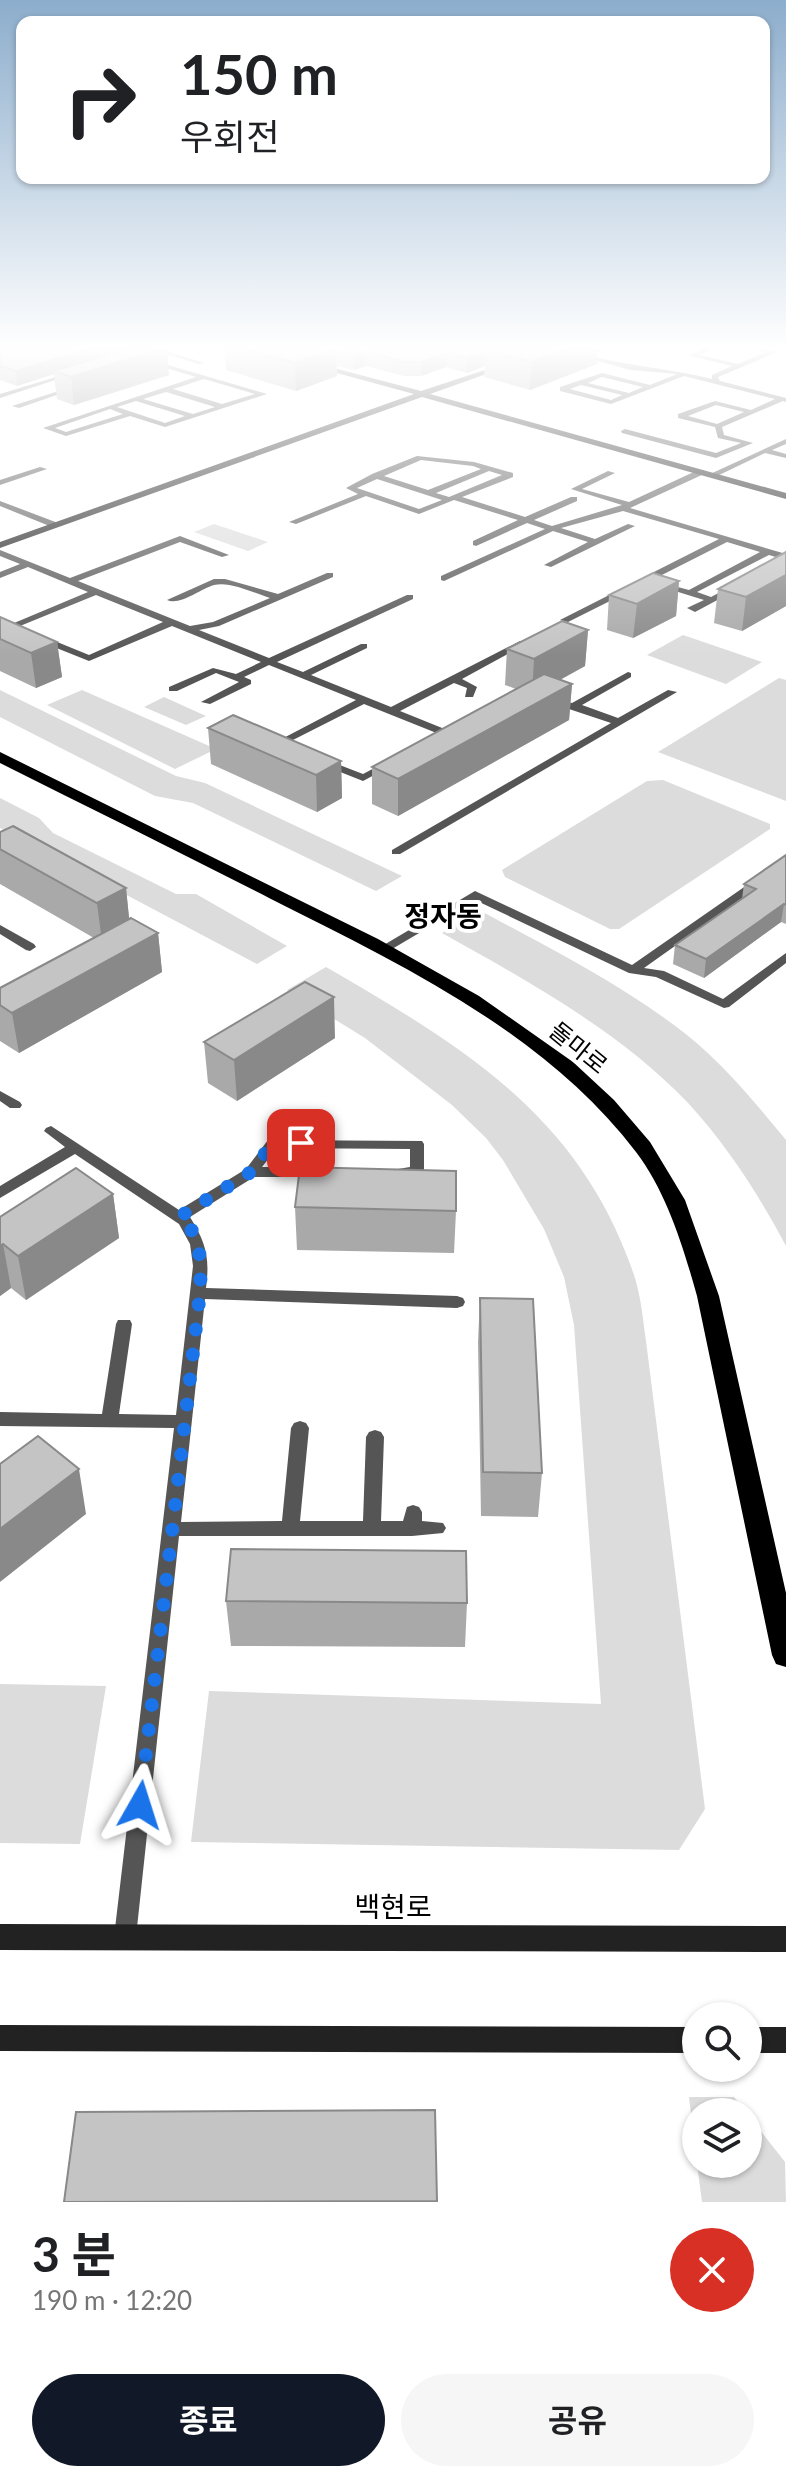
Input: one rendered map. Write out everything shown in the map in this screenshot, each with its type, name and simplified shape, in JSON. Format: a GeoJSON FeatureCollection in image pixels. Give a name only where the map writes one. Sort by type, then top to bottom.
{"type":"FeatureCollection","features":[{"type":"Feature","properties":{"kind":"main road","name":"돌마로"},"geometry":{"type":"LineString","coordinates":[[0,757],[383,949],[481,1005],[583,1082],[616,1113],[645,1150],[681,1212],[708,1296],[786,1655]]}},
{"type":"Feature","properties":{"kind":"street"},"geometry":{"type":"LineString","coordinates":[[0,545],[262,451]]}},
{"type":"Feature","properties":{"kind":"street"},"geometry":{"type":"LineString","coordinates":[[624,451],[786,496]]}},
{"type":"Feature","properties":{"kind":"street","name":"백현로"},"geometry":{"type":"LineString","coordinates":[[0,1937],[786,1939]]}},
{"type":"Feature","properties":{"kind":"street"},"geometry":{"type":"LineString","coordinates":[[0,2038],[682,2040]]}},
{"type":"Feature","properties":{"kind":"street"},"geometry":{"type":"LineString","coordinates":[[762,2040],[786,2040]]}},
{"type":"Feature","properties":{"kind":"lane"},"geometry":{"type":"LineString","coordinates":[[697,451],[716,456],[729,451]]}},
{"type":"Feature","properties":{"kind":"lane"},"geometry":{"type":"LineString","coordinates":[[712,475],[765,451],[786,456]]}},
{"type":"Feature","properties":{"kind":"lane"},"geometry":{"type":"LineString","coordinates":[[420,458],[490,468],[510,475],[419,512],[352,490],[351,486],[420,458]]}},
{"type":"Feature","properties":{"kind":"lane"},"geometry":{"type":"LineString","coordinates":[[429,493],[490,468]]}},
{"type":"Feature","properties":{"kind":"lane"},"geometry":{"type":"LineString","coordinates":[[0,483],[43,469]]}},
{"type":"Feature","properties":{"kind":"lane"},"geometry":{"type":"LineString","coordinates":[[444,578],[553,528],[627,507],[701,472]]}},
{"type":"Feature","properties":{"kind":"lane"},"geometry":{"type":"LineString","coordinates":[[611,473],[575,489],[786,559]]}},
{"type":"Feature","properties":{"kind":"lane"},"geometry":{"type":"LineString","coordinates":[[375,476],[596,542]]}},
{"type":"Feature","properties":{"kind":"lane"},"geometry":{"type":"LineString","coordinates":[[293,522],[364,494]]}},
{"type":"Feature","properties":{"kind":"lane"},"geometry":{"type":"LineString","coordinates":[[476,543],[574,499]]}},
{"type":"Feature","properties":{"kind":"lane"},"geometry":{"type":"LineString","coordinates":[[0,503],[55,525]]}},
{"type":"Feature","properties":{"kind":"lane"},"geometry":{"type":"LineString","coordinates":[[548,565],[631,526]]}},
{"type":"Feature","properties":{"kind":"lane"},"geometry":{"type":"LineString","coordinates":[[70,581],[180,539],[225,555]]}},
{"type":"Feature","properties":{"kind":"lane"},"geometry":{"type":"LineString","coordinates":[[565,620],[726,539]]}},
{"type":"Feature","properties":{"kind":"lane"},"geometry":{"type":"LineString","coordinates":[[689,593],[767,552]]}},
{"type":"Feature","properties":{"kind":"lane"},"geometry":{"type":"LineString","coordinates":[[0,553],[448,734]]}},
{"type":"Feature","properties":{"kind":"lane"},"geometry":{"type":"LineString","coordinates":[[774,568],[786,559]]}},
{"type":"Feature","properties":{"kind":"lane"},"geometry":{"type":"LineString","coordinates":[[0,575],[29,564]]}},
{"type":"Feature","properties":{"kind":"lane"},"geometry":{"type":"LineString","coordinates":[[190,629],[216,624],[330,575]]}},
{"type":"Feature","properties":{"kind":"lane"},"geometry":{"type":"LineString","coordinates":[[647,579],[712,600]]}},
{"type":"Feature","properties":{"kind":"lane"},"geometry":{"type":"LineString","coordinates":[[692,608],[749,581]]}},
{"type":"Feature","properties":{"kind":"lane"},"geometry":{"type":"LineString","coordinates":[[172,600],[214,582],[225,582],[278,597]]}},
{"type":"Feature","properties":{"kind":"lane"},"geometry":{"type":"LineString","coordinates":[[231,595],[244,589]]}},
{"type":"Feature","properties":{"kind":"lane"},"geometry":{"type":"LineString","coordinates":[[96,592],[12,626],[89,658],[172,622]]}},
{"type":"Feature","properties":{"kind":"lane"},"geometry":{"type":"LineString","coordinates":[[236,677],[410,597]]}},
{"type":"Feature","properties":{"kind":"lane"},"geometry":{"type":"LineString","coordinates":[[392,711],[524,643]]}},
{"type":"Feature","properties":{"kind":"lane"},"geometry":{"type":"LineString","coordinates":[[304,675],[364,646]]}},
{"type":"Feature","properties":{"kind":"lane"},"geometry":{"type":"LineString","coordinates":[[173,689],[216,670],[247,682],[206,702]]}},
{"type":"Feature","properties":{"kind":"lane"},"geometry":{"type":"LineString","coordinates":[[574,706],[628,675]]}},
{"type":"Feature","properties":{"kind":"lane"},"geometry":{"type":"LineString","coordinates":[[454,679],[472,687],[469,695]]}},
{"type":"Feature","properties":{"kind":"lane"},"geometry":{"type":"LineString","coordinates":[[396,852],[672,692]]}},
{"type":"Feature","properties":{"kind":"lane"},"geometry":{"type":"LineString","coordinates":[[293,749],[279,743],[364,700]]}},
{"type":"Feature","properties":{"kind":"lane"},"geometry":{"type":"LineString","coordinates":[[542,701],[574,706],[619,722]]}},
{"type":"Feature","properties":{"kind":"lane"},"geometry":{"type":"LineString","coordinates":[[434,741],[462,727]]}},
{"type":"Feature","properties":{"kind":"lane"},"geometry":{"type":"LineString","coordinates":[[307,755],[363,778],[406,756]]}},
{"type":"Feature","properties":{"kind":"lane"},"geometry":{"type":"LineString","coordinates":[[633,970],[786,862]]}},
{"type":"Feature","properties":{"kind":"lane"},"geometry":{"type":"LineString","coordinates":[[383,949],[475,895],[633,970],[659,974],[724,1004],[786,957]]}},
{"type":"Feature","properties":{"kind":"lane"},"geometry":{"type":"LineString","coordinates":[[0,929],[30,947]]}},
{"type":"Feature","properties":{"kind":"lane"},"geometry":{"type":"LineString","coordinates":[[0,947],[16,939]]}},
{"type":"Feature","properties":{"kind":"lane"},"geometry":{"type":"LineString","coordinates":[[0,1095],[15,1105]]}},
{"type":"Feature","properties":{"kind":"lane"},"geometry":{"type":"LineString","coordinates":[[51,1131],[185,1221],[198,1244],[200,1293],[170,1529],[125,1937]]}},
{"type":"Feature","properties":{"kind":"lane"},"geometry":{"type":"LineString","coordinates":[[179,1217],[251,1172],[273,1143],[417,1144],[424,1174],[387,1172]]}},
{"type":"Feature","properties":{"kind":"lane"},"geometry":{"type":"LineString","coordinates":[[0,1193],[75,1147]]}},
{"type":"Feature","properties":{"kind":"lane"},"geometry":{"type":"LineString","coordinates":[[251,1172],[327,1172]]}},
{"type":"Feature","properties":{"kind":"lane"},"geometry":{"type":"LineString","coordinates":[[200,1293],[457,1302]]}},
{"type":"Feature","properties":{"kind":"lane"},"geometry":{"type":"LineString","coordinates":[[109,1421],[124,1324]]}},
{"type":"Feature","properties":{"kind":"lane"},"geometry":{"type":"LineString","coordinates":[[0,1419],[184,1422]]}},
{"type":"Feature","properties":{"kind":"lane"},"geometry":{"type":"LineString","coordinates":[[290,1529],[300,1428]]}},
{"type":"Feature","properties":{"kind":"lane"},"geometry":{"type":"LineString","coordinates":[[372,1528],[375,1437]]}},
{"type":"Feature","properties":{"kind":"lane"},"geometry":{"type":"LineString","coordinates":[[170,1529],[372,1528],[413,1520],[437,1528]]}},
{"type":"Feature","properties":{"kind":"shaded area"},"geometry":{"type":"Polygon","coordinates":[[[214,524],[268,542],[248,551],[194,532],[214,524]]]}},
{"type":"Feature","properties":{"kind":"shaded area"},"geometry":{"type":"Polygon","coordinates":[[[683,635],[762,662],[726,684],[647,655],[683,635]]]}},
{"type":"Feature","properties":{"kind":"shaded area"},"geometry":{"type":"Polygon","coordinates":[[[779,678],[786,680],[786,801],[658,752],[779,678]]]}},
{"type":"Feature","properties":{"kind":"shaded area"},"geometry":{"type":"Polygon","coordinates":[[[0,690],[176,776],[205,783],[402,876],[376,891],[193,803],[155,796],[0,717],[0,690]]]}},
{"type":"Feature","properties":{"kind":"shaded area"},"geometry":{"type":"Polygon","coordinates":[[[82,690],[216,749],[175,769],[47,705],[82,690]]]}},
{"type":"Feature","properties":{"kind":"shaded area"},"geometry":{"type":"Polygon","coordinates":[[[164,697],[206,716],[186,725],[144,707],[164,697]]]}},
{"type":"Feature","properties":{"kind":"shaded area"},"geometry":{"type":"Polygon","coordinates":[[[663,780],[770,824],[770,829],[619,929],[610,929],[505,877],[502,870],[647,781],[663,780]]]}},
{"type":"Feature","properties":{"kind":"shaded area"},"geometry":{"type":"Polygon","coordinates":[[[0,798],[39,818],[53,833],[176,894],[196,894],[287,946],[257,964],[0,828],[0,798]]]}},
{"type":"Feature","properties":{"kind":"shaded area"},"geometry":{"type":"Polygon","coordinates":[[[477,909],[627,993],[690,1037],[734,1079],[786,1140],[786,1246],[730,1154],[689,1104],[662,1078],[604,1031],[442,933],[477,909]]]}},
{"type":"Feature","properties":{"kind":"shaded area"},"geometry":{"type":"Polygon","coordinates":[[[326,967],[425,1027],[512,1091],[549,1129],[582,1171],[611,1219],[634,1275],[644,1325],[705,1809],[679,1850],[191,1842],[209,1691],[601,1704],[574,1325],[564,1277],[544,1229],[503,1160],[486,1138],[452,1105],[365,1038],[287,990],[326,967]]]}},
{"type":"Feature","properties":{"kind":"shaded area"},"geometry":{"type":"Polygon","coordinates":[[[0,1684],[106,1686],[80,1844],[0,1843],[0,1684]]]}},
{"type":"Feature","properties":{"kind":"shaded area"},"geometry":{"type":"Polygon","coordinates":[[[689,2097],[735,2098],[689,2098],[689,2097]]]}},
{"type":"Feature","properties":{"kind":"shaded area"},"geometry":{"type":"Polygon","coordinates":[[[762,2133],[785,2162],[786,2202],[702,2202],[699,2178],[762,2178],[762,2133]]]}},
{"type":"Feature","properties":{"kind":"building"},"geometry":{"type":"Polygon","coordinates":[[[786,552],[786,575],[746,597],[718,589],[786,552]]]}},
{"type":"Feature","properties":{"kind":"building"},"geometry":{"type":"Polygon","coordinates":[[[653,573],[679,581],[637,604],[609,595],[653,573]]]}},
{"type":"Feature","properties":{"kind":"building"},"geometry":{"type":"Polygon","coordinates":[[[0,617],[57,642],[31,653],[0,639],[0,617]]]}},
{"type":"Feature","properties":{"kind":"building"},"geometry":{"type":"Polygon","coordinates":[[[562,621],[588,630],[534,659],[507,649],[562,621]]]}},
{"type":"Feature","properties":{"kind":"building"},"geometry":{"type":"Polygon","coordinates":[[[544,674],[572,684],[398,779],[372,767],[544,674]]]}},
{"type":"Feature","properties":{"kind":"building"},"geometry":{"type":"Polygon","coordinates":[[[233,715],[341,761],[316,775],[208,728],[233,715]]]}},
{"type":"Feature","properties":{"kind":"building"},"geometry":{"type":"Polygon","coordinates":[[[13,826],[126,888],[97,903],[0,849],[0,832],[13,826]]]}},
{"type":"Feature","properties":{"kind":"building"},"geometry":{"type":"Polygon","coordinates":[[[786,855],[786,905],[706,959],[675,945],[756,889],[744,884],[786,855]]]}},
{"type":"Feature","properties":{"kind":"building"},"geometry":{"type":"Polygon","coordinates":[[[131,918],[158,933],[12,1013],[0,1005],[0,988],[131,918]]]}},
{"type":"Feature","properties":{"kind":"building"},"geometry":{"type":"Polygon","coordinates":[[[305,982],[334,997],[234,1060],[204,1042],[305,982]]]}},
{"type":"Feature","properties":{"kind":"building"},"geometry":{"type":"Polygon","coordinates":[[[300,1167],[456,1171],[456,1211],[295,1207],[300,1167]]]}},
{"type":"Feature","properties":{"kind":"building"},"geometry":{"type":"Polygon","coordinates":[[[76,1168],[113,1194],[18,1256],[3,1244],[0,1246],[0,1217],[76,1168]]]}},
{"type":"Feature","properties":{"kind":"building"},"geometry":{"type":"Polygon","coordinates":[[[480,1298],[533,1299],[542,1473],[483,1472],[480,1298]]]}},
{"type":"Feature","properties":{"kind":"building"},"geometry":{"type":"Polygon","coordinates":[[[38,1436],[79,1469],[0,1529],[0,1464],[38,1436]]]}},
{"type":"Feature","properties":{"kind":"building"},"geometry":{"type":"Polygon","coordinates":[[[231,1549],[466,1551],[467,1603],[226,1601],[231,1549]]]}},
{"type":"Feature","properties":{"kind":"building"},"geometry":{"type":"Polygon","coordinates":[[[435,2110],[437,2201],[64,2202],[76,2112],[435,2110]]]}},
{"type":"Feature","properties":{"kind":"district","name":"정자동"},"geometry":{"type":"Point","coordinates":[443,915]}},
{"type":"Feature","properties":{"kind":"route"},"geometry":{"type":"LineString","coordinates":[[140,1805],[200,1293],[198,1244],[185,1221],[179,1217],[251,1172],[273,1143],[301,1143]]}}]}
